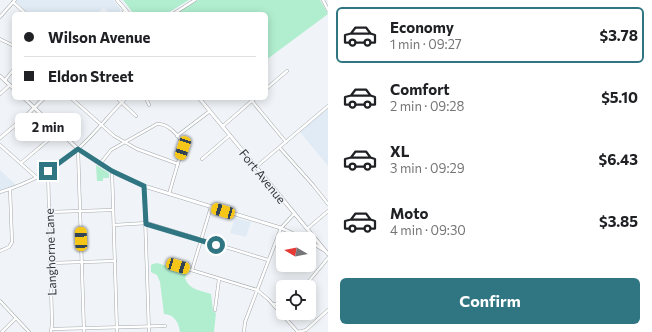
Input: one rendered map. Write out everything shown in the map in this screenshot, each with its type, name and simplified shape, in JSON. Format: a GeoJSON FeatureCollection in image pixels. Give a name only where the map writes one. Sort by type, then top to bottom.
{"type":"FeatureCollection","features":[{"type":"Feature","properties":{"kind":"main road"},"geometry":{"type":"LineString","coordinates":[[117,0],[126,10]]}},
{"type":"Feature","properties":{"kind":"main road"},"geometry":{"type":"LineString","coordinates":[[0,76],[10,85]]}},
{"type":"Feature","properties":{"kind":"main road"},"geometry":{"type":"LineString","coordinates":[[26,100],[78,149],[112,171],[144,186],[289,232]]}},
{"type":"Feature","properties":{"kind":"main road"},"geometry":{"type":"LineString","coordinates":[[0,138],[42,100]]}},
{"type":"Feature","properties":{"kind":"main road","name":"Fort Avenue"},"geometry":{"type":"LineString","coordinates":[[201,100],[327,252]]}},
{"type":"Feature","properties":{"kind":"main road"},"geometry":{"type":"LineString","coordinates":[[316,246],[327,252]]}},
{"type":"Feature","properties":{"kind":"street"},"geometry":{"type":"LineString","coordinates":[[176,12],[195,0]]}},
{"type":"Feature","properties":{"kind":"street"},"geometry":{"type":"LineString","coordinates":[[323,0],[328,10]]}},
{"type":"Feature","properties":{"kind":"street"},"geometry":{"type":"LineString","coordinates":[[0,18],[14,1],[24,12]]}},
{"type":"Feature","properties":{"kind":"street"},"geometry":{"type":"LineString","coordinates":[[0,39],[12,45]]}},
{"type":"Feature","properties":{"kind":"street"},"geometry":{"type":"LineString","coordinates":[[268,87],[287,71]]}},
{"type":"Feature","properties":{"kind":"street"},"geometry":{"type":"LineString","coordinates":[[5,80],[12,72]]}},
{"type":"Feature","properties":{"kind":"street"},"geometry":{"type":"LineString","coordinates":[[0,94],[10,85]]}},
{"type":"Feature","properties":{"kind":"street"},"geometry":{"type":"LineString","coordinates":[[73,100],[114,136],[151,155],[178,164]]}},
{"type":"Feature","properties":{"kind":"street"},"geometry":{"type":"LineString","coordinates":[[118,100],[136,116]]}},
{"type":"Feature","properties":{"kind":"street"},"geometry":{"type":"LineString","coordinates":[[0,192],[36,178],[78,149],[124,100]]}},
{"type":"Feature","properties":{"kind":"street"},"geometry":{"type":"LineString","coordinates":[[147,100],[149,105]]}},
{"type":"Feature","properties":{"kind":"street"},"geometry":{"type":"LineString","coordinates":[[223,126],[252,101],[286,142]]}},
{"type":"Feature","properties":{"kind":"street"},"geometry":{"type":"LineString","coordinates":[[256,167],[328,106]]}},
{"type":"Feature","properties":{"kind":"street"},"geometry":{"type":"LineString","coordinates":[[176,136],[210,111]]}},
{"type":"Feature","properties":{"kind":"street"},"geometry":{"type":"LineString","coordinates":[[100,164],[111,150],[156,124],[168,126],[182,142],[183,146],[169,194]]}},
{"type":"Feature","properties":{"kind":"street"},"geometry":{"type":"LineString","coordinates":[[21,163],[59,131]]}},
{"type":"Feature","properties":{"kind":"street"},"geometry":{"type":"LineString","coordinates":[[202,160],[230,136]]}},
{"type":"Feature","properties":{"kind":"street"},"geometry":{"type":"LineString","coordinates":[[0,145],[36,178]]}},
{"type":"Feature","properties":{"kind":"street"},"geometry":{"type":"LineString","coordinates":[[280,148],[328,204]]}},
{"type":"Feature","properties":{"kind":"street"},"geometry":{"type":"LineString","coordinates":[[78,149],[84,330]]}},
{"type":"Feature","properties":{"kind":"street","name":"Langhorne Lane"},"geometry":{"type":"LineString","coordinates":[[48,171],[51,263],[51,331]]}},
{"type":"Feature","properties":{"kind":"street"},"geometry":{"type":"LineString","coordinates":[[112,171],[117,332]]}},
{"type":"Feature","properties":{"kind":"street"},"geometry":{"type":"LineString","coordinates":[[144,186],[149,332]]}},
{"type":"Feature","properties":{"kind":"street"},"geometry":{"type":"LineString","coordinates":[[0,251],[9,246],[12,242],[10,189]]}},
{"type":"Feature","properties":{"kind":"street"},"geometry":{"type":"LineString","coordinates":[[192,270],[211,207]]}},
{"type":"Feature","properties":{"kind":"street"},"geometry":{"type":"LineString","coordinates":[[49,212],[113,210]]}},
{"type":"Feature","properties":{"kind":"street"},"geometry":{"type":"LineString","coordinates":[[307,229],[328,211]]}},
{"type":"Feature","properties":{"kind":"street"},"geometry":{"type":"LineString","coordinates":[[244,332],[245,322],[280,228],[294,214]]}},
{"type":"Feature","properties":{"kind":"street"},"geometry":{"type":"LineString","coordinates":[[114,225],[146,224],[268,260]]}},
{"type":"Feature","properties":{"kind":"street"},"geometry":{"type":"LineString","coordinates":[[310,280],[328,258]]}},
{"type":"Feature","properties":{"kind":"street"},"geometry":{"type":"LineString","coordinates":[[51,263],[115,262]]}},
{"type":"Feature","properties":{"kind":"street"},"geometry":{"type":"LineString","coordinates":[[168,263],[257,290],[276,308]]}},
{"type":"Feature","properties":{"kind":"street"},"geometry":{"type":"LineString","coordinates":[[215,310],[219,279]]}},
{"type":"Feature","properties":{"kind":"street"},"geometry":{"type":"LineString","coordinates":[[0,301],[29,332]]}},
{"type":"Feature","properties":{"kind":"street"},"geometry":{"type":"LineString","coordinates":[[272,304],[276,304]]}},
{"type":"Feature","properties":{"kind":"street"},"geometry":{"type":"LineString","coordinates":[[288,320],[298,332],[306,331],[328,310]]}},
{"type":"Feature","properties":{"kind":"street"},"geometry":{"type":"LineString","coordinates":[[2,332],[16,318]]}},
{"type":"Feature","properties":{"kind":"street"},"geometry":{"type":"LineString","coordinates":[[51,331],[165,326]]}},
{"type":"Feature","properties":{"kind":"shaded area"},"geometry":{"type":"Polygon","coordinates":[[[18,0],[113,0],[121,10],[120,12],[108,12],[104,8],[98,12],[27,12],[16,2],[18,0]]]}},
{"type":"Feature","properties":{"kind":"shaded area"},"geometry":{"type":"Polygon","coordinates":[[[328,108],[328,166],[300,132],[328,108]]]}},
{"type":"Feature","properties":{"kind":"shaded area"},"geometry":{"type":"Polygon","coordinates":[[[0,170],[16,185],[16,186],[0,191],[0,170]]]}},
{"type":"Feature","properties":{"kind":"shaded area"},"geometry":{"type":"Polygon","coordinates":[[[235,218],[251,222],[246,237],[230,233],[235,218]]]}},
{"type":"Feature","properties":{"kind":"green space"},"geometry":{"type":"Polygon","coordinates":[[[123,0],[189,0],[169,12],[132,12],[123,0]]]}},
{"type":"Feature","properties":{"kind":"green space"},"geometry":{"type":"Polygon","coordinates":[[[198,0],[320,0],[328,14],[268,59],[268,12],[178,12],[198,0]]]}},
{"type":"Feature","properties":{"kind":"green space"},"geometry":{"type":"Polygon","coordinates":[[[96,165],[109,173],[109,178],[103,178],[103,181],[97,181],[96,165]]]}},
{"type":"Feature","properties":{"kind":"green space"},"geometry":{"type":"Polygon","coordinates":[[[157,263],[188,272],[185,278],[189,285],[195,289],[211,294],[213,311],[216,313],[214,332],[180,332],[173,317],[168,314],[164,314],[160,282],[157,275],[151,272],[151,265],[157,263]]]}},
{"type":"Feature","properties":{"kind":"route"},"geometry":{"type":"LineString","coordinates":[[48,171],[78,149],[112,171],[144,186],[146,224],[147,223],[216,245]]}}]}
